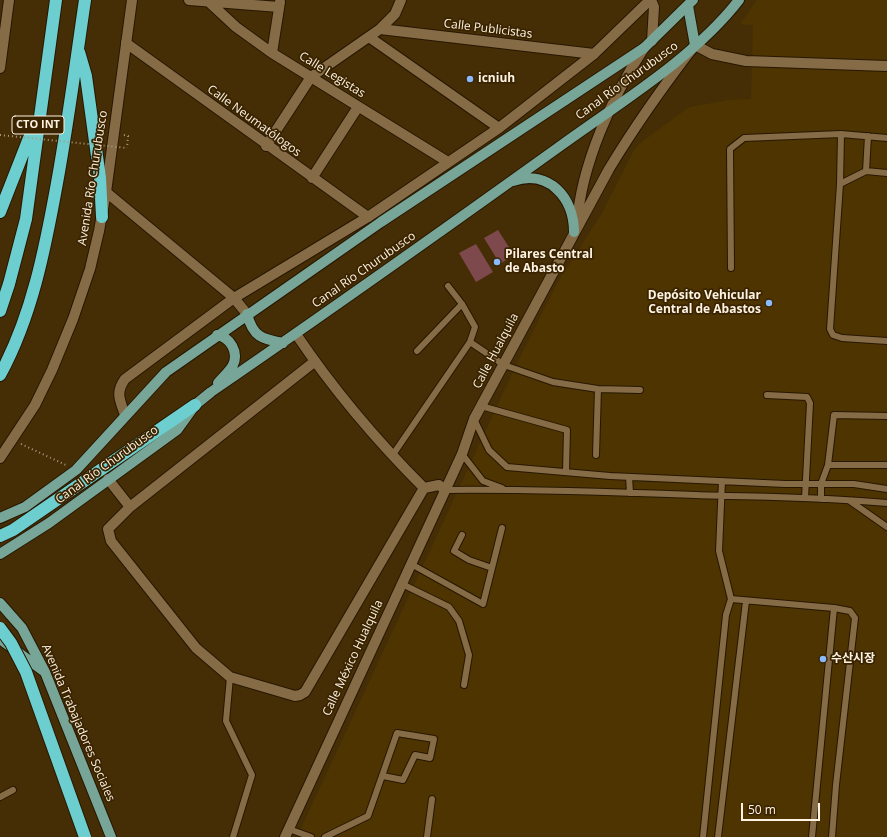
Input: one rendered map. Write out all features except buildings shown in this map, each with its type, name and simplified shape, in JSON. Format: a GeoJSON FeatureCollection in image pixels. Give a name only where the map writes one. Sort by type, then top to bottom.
{"type":"FeatureCollection","features":[{"type":"Feature","properties":{"kind":"highway","name":"CTO INT"},"geometry":{"type":"LineString","coordinates":[[0,311],[9,284],[26,219],[40,106],[56,0]]}},
{"type":"Feature","properties":{"kind":"highway","name":"CTO INT"},"geometry":{"type":"LineString","coordinates":[[2,371],[28,309],[43,253],[60,163],[85,0]]}},
{"type":"Feature","properties":{"kind":"highway"},"geometry":{"type":"LineString","coordinates":[[78,48],[86,76],[100,178],[102,217]]}},
{"type":"Feature","properties":{"kind":"highway"},"geometry":{"type":"LineString","coordinates":[[0,212],[27,144],[40,106]]}},
{"type":"Feature","properties":{"kind":"highway"},"geometry":{"type":"LineString","coordinates":[[0,536],[13,530],[105,474],[194,405]]}},
{"type":"Feature","properties":{"kind":"highway"},"geometry":{"type":"LineString","coordinates":[[0,628],[11,643],[26,672],[84,837]]}},
{"type":"Feature","properties":{"kind":"main road","name":"Canal Río Churubusco"},"geometry":{"type":"LineString","coordinates":[[194,405],[510,182],[681,58],[716,26],[739,0]]}},
{"type":"Feature","properties":{"kind":"main road","name":"Canal Río Churubusco"},"geometry":{"type":"LineString","coordinates":[[0,518],[24,507],[76,470],[166,372],[247,314],[394,213],[644,48],[691,3]]}},
{"type":"Feature","properties":{"kind":"main road"},"geometry":{"type":"LineString","coordinates":[[691,3],[695,45]]}},
{"type":"Feature","properties":{"kind":"main road"},"geometry":{"type":"LineString","coordinates":[[510,182],[533,179],[555,187],[570,206],[575,221],[575,230]]}},
{"type":"Feature","properties":{"kind":"main road"},"geometry":{"type":"LineString","coordinates":[[247,314],[254,333],[264,339],[283,343]]}},
{"type":"Feature","properties":{"kind":"main road"},"geometry":{"type":"LineString","coordinates":[[211,392],[233,366],[234,362],[234,352],[231,342],[222,336],[217,335]]}},
{"type":"Feature","properties":{"kind":"main road","name":"Canal Río Churubusco"},"geometry":{"type":"LineString","coordinates":[[0,554],[49,523],[105,474]]}},
{"type":"Feature","properties":{"kind":"main road","name":"Avenida Trabajadores Sociales"},"geometry":{"type":"LineString","coordinates":[[0,603],[22,628],[46,672],[111,837]]}},
{"type":"Feature","properties":{"kind":"main road"},"geometry":{"type":"LineString","coordinates":[[0,639],[46,672]]}},
{"type":"Feature","properties":{"kind":"street"},"geometry":{"type":"LineString","coordinates":[[0,68],[9,0]]}},
{"type":"Feature","properties":{"kind":"street","name":"Avenida Río Churubusco"},"geometry":{"type":"LineString","coordinates":[[0,458],[35,405],[63,344],[83,291],[102,217],[132,0]]}},
{"type":"Feature","properties":{"kind":"street"},"geometry":{"type":"LineString","coordinates":[[189,0],[280,3],[272,53]]}},
{"type":"Feature","properties":{"kind":"street"},"geometry":{"type":"LineString","coordinates":[[266,146],[311,76],[380,29],[395,14],[401,0]]}},
{"type":"Feature","properties":{"kind":"street"},"geometry":{"type":"LineString","coordinates":[[125,415],[118,394],[119,388],[125,379],[234,298],[368,217],[499,128],[594,54],[650,0],[654,7],[652,41]]}},
{"type":"Feature","properties":{"kind":"street","name":"Calle Legistas"},"geometry":{"type":"LineString","coordinates":[[208,1],[236,27],[272,53],[448,162]]}},
{"type":"Feature","properties":{"kind":"street","name":"Calle Publicistas"},"geometry":{"type":"LineString","coordinates":[[380,29],[594,54]]}},
{"type":"Feature","properties":{"kind":"street"},"geometry":{"type":"LineString","coordinates":[[369,37],[499,128]]}},
{"type":"Feature","properties":{"kind":"street","name":"Calle Neumatólogos"},"geometry":{"type":"LineString","coordinates":[[126,43],[266,146],[368,217]]}},
{"type":"Feature","properties":{"kind":"street"},"geometry":{"type":"LineString","coordinates":[[695,45],[712,54],[746,62],[887,66]]}},
{"type":"Feature","properties":{"kind":"street","name":"Calle Hualquila"},"geometry":{"type":"LineString","coordinates":[[445,490],[462,454],[474,419],[575,230],[629,136],[653,100],[695,45]]}},
{"type":"Feature","properties":{"kind":"street","name":"Calle Hualquila"},"geometry":{"type":"LineString","coordinates":[[575,230],[589,166],[611,109],[644,48]]}},
{"type":"Feature","properties":{"kind":"street"},"geometry":{"type":"LineString","coordinates":[[312,178],[358,107]]}},
{"type":"Feature","properties":{"kind":"street"},"geometry":{"type":"LineString","coordinates":[[106,192],[234,298],[247,314]]}},
{"type":"Feature","properties":{"kind":"street"},"geometry":{"type":"LineString","coordinates":[[296,334],[314,362],[392,456],[424,488]]}},
{"type":"Feature","properties":{"kind":"street"},"geometry":{"type":"LineString","coordinates":[[314,362],[130,507],[108,529],[111,541],[196,648],[230,677],[295,696],[305,692],[424,488],[439,485],[445,490]]}},
{"type":"Feature","properties":{"kind":"street"},"geometry":{"type":"LineString","coordinates":[[105,474],[130,507]]}},
{"type":"Feature","properties":{"kind":"street","name":"Calle México Hualquila"},"geometry":{"type":"LineString","coordinates":[[287,833],[445,490]]}},
{"type":"Feature","properties":{"kind":"lane"},"geometry":{"type":"LineString","coordinates":[[840,134],[840,184],[830,329],[833,335],[842,338],[887,341]]}},
{"type":"Feature","properties":{"kind":"lane"},"geometry":{"type":"LineString","coordinates":[[731,268],[730,148],[744,138],[840,134],[887,138]]}},
{"type":"Feature","properties":{"kind":"lane"},"geometry":{"type":"LineString","coordinates":[[866,171],[868,136]]}},
{"type":"Feature","properties":{"kind":"lane"},"geometry":{"type":"LineString","coordinates":[[840,184],[866,171],[887,173]]}},
{"type":"Feature","properties":{"kind":"lane"},"geometry":{"type":"LineString","coordinates":[[392,456],[470,342],[475,327],[462,304],[448,286]]}},
{"type":"Feature","properties":{"kind":"lane"},"geometry":{"type":"LineString","coordinates":[[417,352],[462,304]]}},
{"type":"Feature","properties":{"kind":"lane"},"geometry":{"type":"LineString","coordinates":[[470,342],[504,365],[553,382],[598,389],[640,390]]}},
{"type":"Feature","properties":{"kind":"lane"},"geometry":{"type":"LineString","coordinates":[[596,455],[598,389]]}},
{"type":"Feature","properties":{"kind":"lane"},"geometry":{"type":"LineString","coordinates":[[767,395],[807,397],[810,403],[805,498]]}},
{"type":"Feature","properties":{"kind":"lane"},"geometry":{"type":"LineString","coordinates":[[481,406],[568,430],[566,472]]}},
{"type":"Feature","properties":{"kind":"lane"},"geometry":{"type":"LineString","coordinates":[[821,499],[821,484],[828,465],[834,415],[887,416]]}},
{"type":"Feature","properties":{"kind":"lane"},"geometry":{"type":"LineString","coordinates":[[474,419],[489,450],[507,467],[629,477],[805,484],[854,484],[887,489]]}},
{"type":"Feature","properties":{"kind":"lane"},"geometry":{"type":"LineString","coordinates":[[462,454],[483,480],[506,489]]}},
{"type":"Feature","properties":{"kind":"lane"},"geometry":{"type":"LineString","coordinates":[[828,465],[887,465]]}},
{"type":"Feature","properties":{"kind":"lane"},"geometry":{"type":"LineString","coordinates":[[629,477],[630,493]]}},
{"type":"Feature","properties":{"kind":"lane"},"geometry":{"type":"LineString","coordinates":[[703,837],[726,615],[731,599],[719,551],[722,481]]}},
{"type":"Feature","properties":{"kind":"lane"},"geometry":{"type":"LineString","coordinates":[[445,490],[506,489],[805,498],[887,503]]}},
{"type":"Feature","properties":{"kind":"lane"},"geometry":{"type":"LineString","coordinates":[[849,500],[887,527]]}},
{"type":"Feature","properties":{"kind":"lane"},"geometry":{"type":"LineString","coordinates":[[411,564],[483,604],[502,528]]}},
{"type":"Feature","properties":{"kind":"lane"},"geometry":{"type":"LineString","coordinates":[[462,535],[454,551],[469,560],[492,568]]}},
{"type":"Feature","properties":{"kind":"lane"},"geometry":{"type":"LineString","coordinates":[[402,584],[449,607],[459,621],[469,656],[464,685]]}},
{"type":"Feature","properties":{"kind":"lane"},"geometry":{"type":"LineString","coordinates":[[731,599],[834,608],[850,611],[855,618],[836,785],[832,837]]}},
{"type":"Feature","properties":{"kind":"lane"},"geometry":{"type":"LineString","coordinates":[[718,837],[746,601]]}},
{"type":"Feature","properties":{"kind":"lane"},"geometry":{"type":"LineString","coordinates":[[812,837],[834,608]]}},
{"type":"Feature","properties":{"kind":"lane"},"geometry":{"type":"LineString","coordinates":[[230,677],[226,721],[252,775],[233,837]]}},
{"type":"Feature","properties":{"kind":"lane"},"geometry":{"type":"LineString","coordinates":[[325,837],[368,816],[397,733],[434,739],[430,758],[415,755],[403,780],[383,776]]}},
{"type":"Feature","properties":{"kind":"lane"},"geometry":{"type":"LineString","coordinates":[[0,797],[13,790]]}},
{"type":"Feature","properties":{"kind":"lane"},"geometry":{"type":"LineString","coordinates":[[427,837],[432,799]]}},
{"type":"Feature","properties":{"kind":"lane"},"geometry":{"type":"LineString","coordinates":[[287,833],[311,837]]}},
{"type":"Feature","properties":{"kind":"path"},"geometry":{"type":"LineString","coordinates":[[0,135],[127,148],[128,136]]}},
{"type":"Feature","properties":{"kind":"path"},"geometry":{"type":"LineString","coordinates":[[13,440],[76,470]]}},
{"type":"Feature","properties":{"kind":"shaded area"},"geometry":{"type":"Polygon","coordinates":[[[757,0],[887,0],[887,837],[297,837],[517,363],[558,282],[602,213],[633,152],[639,144],[689,107],[729,100],[751,99],[753,25],[740,24],[757,0]]]}},
{"type":"Feature","properties":{"kind":"shaded area"},"geometry":{"type":"Polygon","coordinates":[[[498,230],[514,255],[500,264],[484,238],[498,230]]]}},
{"type":"Feature","properties":{"kind":"shaded area"},"geometry":{"type":"Polygon","coordinates":[[[476,244],[493,272],[476,282],[459,253],[476,244]]]}},
{"type":"Feature","properties":{"kind":"place","name":"icniuh"},"geometry":{"type":"Point","coordinates":[470,79]}},
{"type":"Feature","properties":{"kind":"place","name":"Pilares Central de Abasto"},"geometry":{"type":"Point","coordinates":[497,262]}},
{"type":"Feature","properties":{"kind":"place","name":"Depósito Vehicular Central de Abastos"},"geometry":{"type":"Point","coordinates":[769,303]}},
{"type":"Feature","properties":{"kind":"place","name":"수산시장"},"geometry":{"type":"Point","coordinates":[823,659]}}]}
